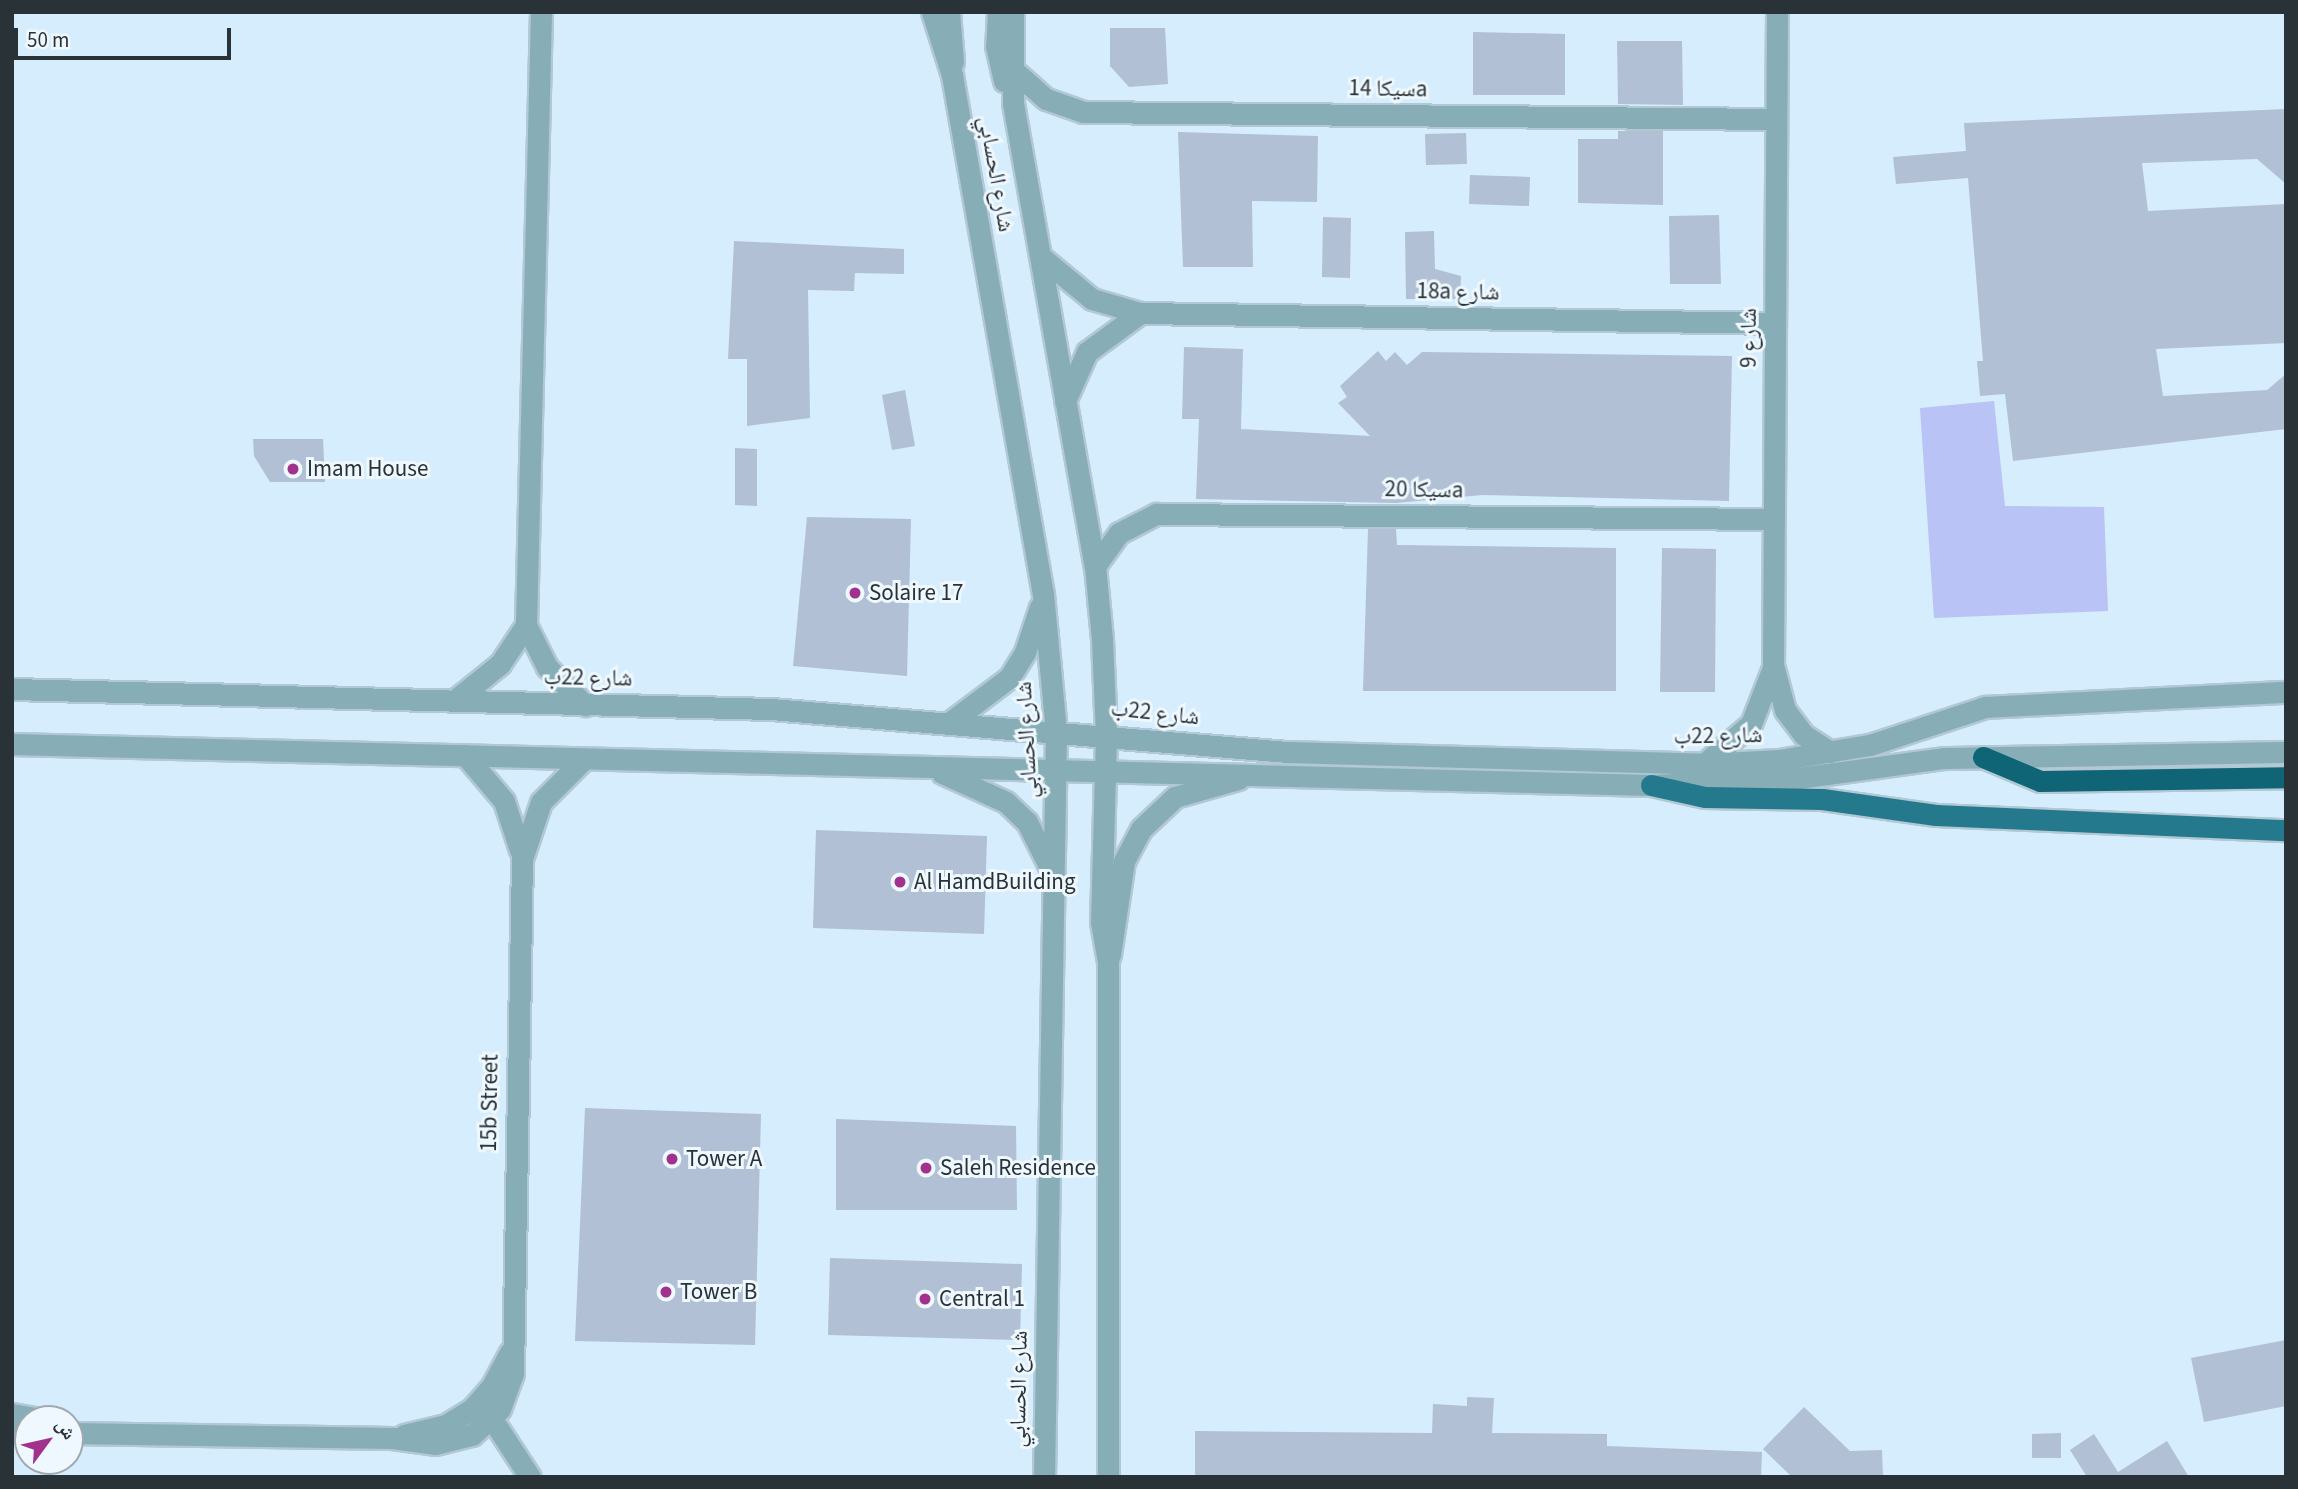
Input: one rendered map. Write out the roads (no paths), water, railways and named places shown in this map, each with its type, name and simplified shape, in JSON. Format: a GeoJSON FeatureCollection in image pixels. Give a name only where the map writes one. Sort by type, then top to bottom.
{"type":"FeatureCollection","features":[{"type":"Feature","properties":{"kind":"highway"},"geometry":{"type":"LineString","coordinates":[[1983,757],[2020,776],[2051,782],[2286,777]]}},
{"type":"Feature","properties":{"kind":"main road"},"geometry":{"type":"LineString","coordinates":[[1651,785],[1705,797],[1822,799],[1918,814],[2286,830]]}},
{"type":"Feature","properties":{"kind":"street"},"geometry":{"type":"LineString","coordinates":[[541,12],[526,625],[547,667],[585,705]]}},
{"type":"Feature","properties":{"kind":"street","name":"شارع الحسابي"},"geometry":{"type":"LineString","coordinates":[[932,12],[952,75],[1043,594],[1056,731],[1056,888],[1044,1477]]}},
{"type":"Feature","properties":{"kind":"street"},"geometry":{"type":"LineString","coordinates":[[949,12],[952,75]]}},
{"type":"Feature","properties":{"kind":"street"},"geometry":{"type":"LineString","coordinates":[[999,12],[996,46],[1013,103]]}},
{"type":"Feature","properties":{"kind":"street","name":"شارع الحسابي"},"geometry":{"type":"LineString","coordinates":[[1013,12],[1013,103],[1095,566],[1106,734],[1101,922],[1108,961],[1108,1477]]}},
{"type":"Feature","properties":{"kind":"street","name":"شارع 9"},"geometry":{"type":"LineString","coordinates":[[1777,12],[1773,665],[1785,710],[1804,735],[1830,752]]}},
{"type":"Feature","properties":{"kind":"street","name":"سيكا 14a"},"geometry":{"type":"LineString","coordinates":[[1013,70],[1046,99],[1083,112],[1776,119]]}},
{"type":"Feature","properties":{"kind":"street","name":"18a شارع"},"geometry":{"type":"LineString","coordinates":[[1041,257],[1079,291],[1140,313],[1775,323]]}},
{"type":"Feature","properties":{"kind":"street"},"geometry":{"type":"LineString","coordinates":[[1065,401],[1087,352],[1140,313]]}},
{"type":"Feature","properties":{"kind":"street","name":"سيكا 20a"},"geometry":{"type":"LineString","coordinates":[[1095,566],[1119,533],[1156,514],[1774,519]]}},
{"type":"Feature","properties":{"kind":"street"},"geometry":{"type":"LineString","coordinates":[[948,723],[1009,678],[1031,639],[1043,594]]}},
{"type":"Feature","properties":{"kind":"street"},"geometry":{"type":"LineString","coordinates":[[454,701],[499,664],[526,625]]}},
{"type":"Feature","properties":{"kind":"street","name":"شارع 9"},"geometry":{"type":"LineString","coordinates":[[1704,764],[1751,724],[1773,665]]}},
{"type":"Feature","properties":{"kind":"street","name":"شارع 22ب"},"geometry":{"type":"LineString","coordinates":[[14,688],[771,709],[1106,734],[1287,752],[1704,764],[1830,752],[1905,736],[1986,708],[2286,692]]}},
{"type":"Feature","properties":{"kind":"street","name":"شارع 22ب"},"geometry":{"type":"LineString","coordinates":[[13,744],[923,768],[1105,769],[1651,785],[1791,779],[1907,761],[1983,757],[2286,752]]}},
{"type":"Feature","properties":{"kind":"street","name":"15b Street"},"geometry":{"type":"LineString","coordinates":[[465,755],[504,801],[522,859]]}},
{"type":"Feature","properties":{"kind":"street","name":"15b Street"},"geometry":{"type":"LineString","coordinates":[[84,1429],[392,1438],[448,1443],[472,1435],[492,1419],[511,1386],[522,859],[541,802],[584,759]]}},
{"type":"Feature","properties":{"kind":"street"},"geometry":{"type":"LineString","coordinates":[[923,768],[981,786],[1006,802],[1044,848],[1056,888]]}},
{"type":"Feature","properties":{"kind":"street"},"geometry":{"type":"LineString","coordinates":[[1108,961],[1125,862],[1152,815],[1192,791],[1264,773]]}},
{"type":"Feature","properties":{"kind":"street","name":"15b Street"},"geometry":{"type":"LineString","coordinates":[[392,1438],[446,1425],[472,1409],[492,1386],[512,1349]]}},
{"type":"Feature","properties":{"kind":"street"},"geometry":{"type":"LineString","coordinates":[[492,1419],[530,1477]]}},
{"type":"Feature","properties":{"kind":"place","name":"Imam House"},"geometry":{"type":"Point","coordinates":[293,469]}},
{"type":"Feature","properties":{"kind":"place","name":"Solaire 17"},"geometry":{"type":"Point","coordinates":[855,593]}},
{"type":"Feature","properties":{"kind":"place","name":"Al HamdBuilding"},"geometry":{"type":"Point","coordinates":[900,882]}},
{"type":"Feature","properties":{"kind":"place","name":"Tower A"},"geometry":{"type":"Point","coordinates":[672,1159]}},
{"type":"Feature","properties":{"kind":"place","name":"Saleh Residence"},"geometry":{"type":"Point","coordinates":[926,1168]}},
{"type":"Feature","properties":{"kind":"place","name":"Tower B"},"geometry":{"type":"Point","coordinates":[666,1292]}},
{"type":"Feature","properties":{"kind":"place","name":"Central 1"},"geometry":{"type":"Point","coordinates":[925,1299]}}]}
